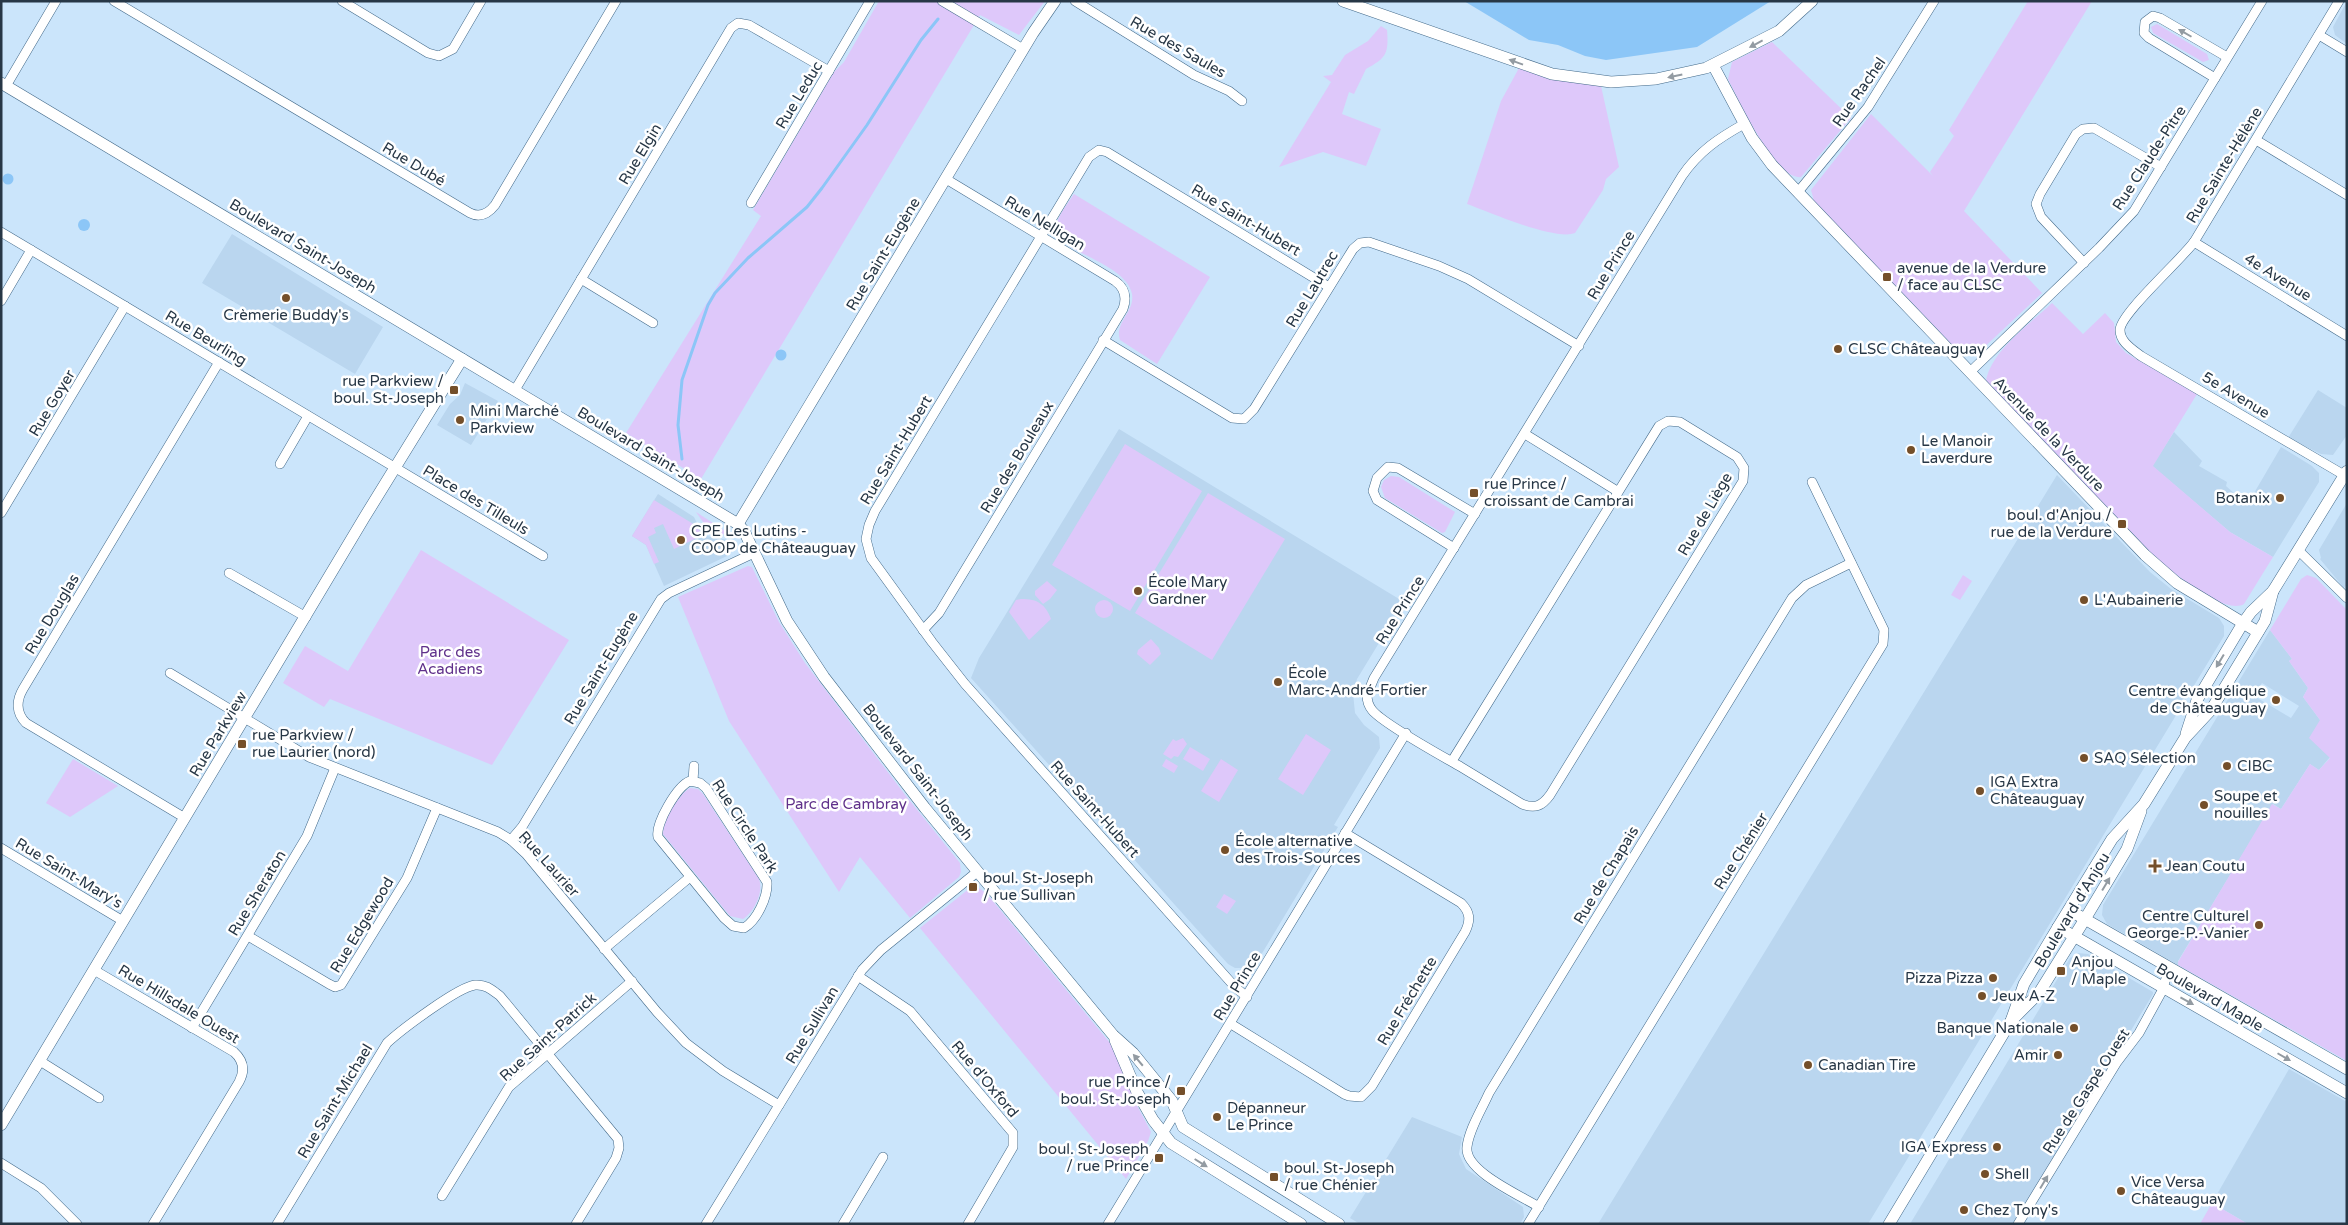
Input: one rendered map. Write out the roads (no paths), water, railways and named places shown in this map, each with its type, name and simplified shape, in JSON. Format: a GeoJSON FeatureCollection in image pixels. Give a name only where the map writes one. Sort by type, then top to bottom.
{"type":"FeatureCollection","features":[{"type":"Feature","properties":{"kind":"street"},"geometry":{"type":"LineString","coordinates":[[3,85],[56,1]]}},
{"type":"Feature","properties":{"kind":"street","name":"Rue Dubé"},"geometry":{"type":"LineString","coordinates":[[114,1],[478,216],[487,213],[495,205],[616,1]]}},
{"type":"Feature","properties":{"kind":"street"},"geometry":{"type":"LineString","coordinates":[[342,1],[428,53],[440,56],[453,49],[481,1]]}},
{"type":"Feature","properties":{"kind":"street","name":"Rue Leduc"},"geometry":{"type":"LineString","coordinates":[[751,203],[870,1]]}},
{"type":"Feature","properties":{"kind":"street"},"geometry":{"type":"LineString","coordinates":[[942,1],[1023,49]]}},
{"type":"Feature","properties":{"kind":"street","name":"Rue Saint-Eugène"},"geometry":{"type":"LineString","coordinates":[[738,524],[1023,49],[1055,1]]}},
{"type":"Feature","properties":{"kind":"street","name":"Rue des Saules"},"geometry":{"type":"LineString","coordinates":[[1075,1],[1242,101]]}},
{"type":"Feature","properties":{"kind":"street"},"geometry":{"type":"LineString","coordinates":[[1342,1],[1540,70],[1565,77],[1601,82],[1634,81],[1676,76],[1713,65],[1779,31],[1812,1]]}},
{"type":"Feature","properties":{"kind":"street","name":"Rue Rachel"},"geometry":{"type":"LineString","coordinates":[[1798,192],[1868,107],[1934,1]]}},
{"type":"Feature","properties":{"kind":"street","name":"Rue Claude-Pitre"},"geometry":{"type":"LineString","coordinates":[[1970,372],[2084,263],[2134,211],[2262,1]]}},
{"type":"Feature","properties":{"kind":"street","name":"Rue Sainte-Hélène"},"geometry":{"type":"LineString","coordinates":[[2120,332],[2126,314],[2179,261],[2194,242],[2339,1]]}},
{"type":"Feature","properties":{"kind":"street"},"geometry":{"type":"LineString","coordinates":[[2215,78],[2149,38],[2144,33],[2145,22],[2152,16],[2160,18],[2227,57]]}},
{"type":"Feature","properties":{"kind":"street","name":"Rue Elgin"},"geometry":{"type":"LineString","coordinates":[[515,390],[731,28],[742,22],[749,25],[829,71]]}},
{"type":"Feature","properties":{"kind":"street"},"geometry":{"type":"LineString","coordinates":[[2319,35],[2347,52]]}},
{"type":"Feature","properties":{"kind":"street","name":"Avenue de la Verdure"},"geometry":{"type":"LineString","coordinates":[[1713,65],[1744,124],[1764,156],[2156,567],[2185,589],[2258,632]]}},
{"type":"Feature","properties":{"kind":"street","name":"Boulevard Saint-Joseph"},"geometry":{"type":"LineString","coordinates":[[3,85],[738,524],[787,621],[809,656],[901,778],[977,872],[1113,1035],[1133,1053],[1172,1101],[1176,1113],[1186,1130],[1339,1224]]}},
{"type":"Feature","properties":{"kind":"street","name":"Rue Prince"},"geometry":{"type":"LineString","coordinates":[[1108,1224],[1406,733],[1373,712],[1368,704],[1368,691],[1689,165],[1706,147],[1744,124]]}},
{"type":"Feature","properties":{"kind":"street"},"geometry":{"type":"LineString","coordinates":[[2084,263],[2041,217],[2036,209],[2040,194],[2076,134],[2083,129],[2094,128],[2161,167]]}},
{"type":"Feature","properties":{"kind":"street"},"geometry":{"type":"LineString","coordinates":[[2256,140],[2347,195]]}},
{"type":"Feature","properties":{"kind":"street","name":"Rue Saint-Hubert"},"geometry":{"type":"LineString","coordinates":[[1247,997],[1235,987],[965,684],[871,558],[867,546],[869,525],[875,511],[1041,236],[1089,157],[1095,152],[1102,150],[1115,156],[1329,287]]}},
{"type":"Feature","properties":{"kind":"street","name":"Rue Nelligan"},"geometry":{"type":"LineString","coordinates":[[946,179],[1119,284],[1124,294]]}},
{"type":"Feature","properties":{"kind":"street","name":"Rue Beurling"},"geometry":{"type":"LineString","coordinates":[[1,232],[396,468]]}},
{"type":"Feature","properties":{"kind":"street","name":"4e Avenue"},"geometry":{"type":"LineString","coordinates":[[2194,242],[2347,336]]}},
{"type":"Feature","properties":{"kind":"street","name":"Rue Lautrec"},"geometry":{"type":"LineString","coordinates":[[1104,340],[1226,414],[1244,420],[1254,409],[1353,249],[1360,243],[1373,243],[1468,279],[1578,346]]}},
{"type":"Feature","properties":{"kind":"street"},"geometry":{"type":"LineString","coordinates":[[1,301],[31,250]]}},
{"type":"Feature","properties":{"kind":"street"},"geometry":{"type":"LineString","coordinates":[[581,279],[653,323]]}},
{"type":"Feature","properties":{"kind":"street","name":"Rue des Bouleaux"},"geometry":{"type":"LineString","coordinates":[[924,630],[937,615],[1104,340],[1122,309],[1124,294]]}},
{"type":"Feature","properties":{"kind":"street","name":"Rue Goyer"},"geometry":{"type":"LineString","coordinates":[[1,513],[125,306]]}},
{"type":"Feature","properties":{"kind":"street","name":"5e Avenue"},"geometry":{"type":"LineString","coordinates":[[2120,332],[2126,344],[2141,356],[2345,473]]}},
{"type":"Feature","properties":{"kind":"street","name":"Rue Parkview"},"geometry":{"type":"LineString","coordinates":[[1,1126],[462,359]]}},
{"type":"Feature","properties":{"kind":"street","name":"Rue Douglas"},"geometry":{"type":"LineString","coordinates":[[185,818],[26,723],[20,715],[18,705],[23,689],[219,362]]}},
{"type":"Feature","properties":{"kind":"street"},"geometry":{"type":"LineString","coordinates":[[280,464],[308,416]]}},
{"type":"Feature","properties":{"kind":"street","name":"Rue de Liège"},"geometry":{"type":"LineString","coordinates":[[1406,733],[1522,804],[1538,807],[1546,800],[1743,482],[1744,468],[1737,457],[1686,425],[1668,421],[1655,430],[1452,761]]}},
{"type":"Feature","properties":{"kind":"street"},"geometry":{"type":"LineString","coordinates":[[1525,434],[1617,491]]}},
{"type":"Feature","properties":{"kind":"street"},"geometry":{"type":"LineString","coordinates":[[1454,548],[1377,500],[1373,491],[1377,478],[1388,467],[1398,468],[1475,514]]}},
{"type":"Feature","properties":{"kind":"street","name":"Place des Tilleuls"},"geometry":{"type":"LineString","coordinates":[[396,468],[543,556]]}},
{"type":"Feature","properties":{"kind":"street","name":"Boulevard d'Anjou"},"geometry":{"type":"LineString","coordinates":[[2184,738],[2211,710],[2265,622],[2274,591],[2345,473]]}},
{"type":"Feature","properties":{"kind":"street","name":"Rue Chénier"},"geometry":{"type":"LineString","coordinates":[[1528,1224],[1883,644],[1884,630],[1812,482]]}},
{"type":"Feature","properties":{"kind":"street"},"geometry":{"type":"LineString","coordinates":[[2298,550],[2347,598]]}},
{"type":"Feature","properties":{"kind":"street","name":"Rue Saint-Eugène"},"geometry":{"type":"LineString","coordinates":[[511,840],[522,827],[661,599],[669,593],[754,553]]}},
{"type":"Feature","properties":{"kind":"street","name":"Rue de Chapais"},"geometry":{"type":"LineString","coordinates":[[1539,1206],[1479,1171],[1470,1162],[1467,1153],[1468,1143],[1489,1093],[1792,598],[1806,585],[1851,564]]}},
{"type":"Feature","properties":{"kind":"street"},"geometry":{"type":"LineString","coordinates":[[229,573],[306,617]]}},
{"type":"Feature","properties":{"kind":"street","name":"Boulevard d'Anjou"},"geometry":{"type":"LineString","coordinates":[[2011,1021],[2038,993],[2127,849],[2144,804],[2184,738],[2197,700],[2243,623],[2250,612],[2274,591]]}},
{"type":"Feature","properties":{"kind":"street","name":"Rue Laurier"},"geometry":{"type":"LineString","coordinates":[[170,673],[309,757],[498,832],[511,840],[526,854],[632,982],[692,1049],[723,1071],[779,1105]]}},
{"type":"Feature","properties":{"kind":"street","name":"Rue Circle Park"},"geometry":{"type":"LineString","coordinates":[[693,781],[694,766]]}},
{"type":"Feature","properties":{"kind":"street","name":"Rue Sheraton"},"geometry":{"type":"LineString","coordinates":[[192,1028],[311,828],[336,768]]}},
{"type":"Feature","properties":{"kind":"street","name":"Rue Circle Park"},"geometry":{"type":"LineString","coordinates":[[693,781],[706,788],[762,874],[766,882],[766,892],[750,924],[741,928],[733,926],[724,918],[690,878],[662,843],[658,830],[659,822],[680,789],[686,782],[693,781]]}},
{"type":"Feature","properties":{"kind":"street","name":"Boulevard d'Anjou"},"geometry":{"type":"LineString","coordinates":[[1889,1224],[2011,1021],[2024,984],[2058,927],[2112,839],[2144,804]]}},
{"type":"Feature","properties":{"kind":"street","name":"Rue Edgewood"},"geometry":{"type":"LineString","coordinates":[[248,936],[329,984],[341,985],[406,878],[437,808]]}},
{"type":"Feature","properties":{"kind":"street","name":"Rue Fréchette"},"geometry":{"type":"LineString","coordinates":[[1230,1024],[1344,1094],[1361,1096],[1372,1086],[1465,932],[1469,918],[1460,902],[1345,833]]}},
{"type":"Feature","properties":{"kind":"street","name":"Rue Saint-Mary's"},"geometry":{"type":"LineString","coordinates":[[1,848],[123,921]]}},
{"type":"Feature","properties":{"kind":"street","name":"Rue Sullivan"},"geometry":{"type":"LineString","coordinates":[[706,1224],[858,976],[875,956],[977,872]]}},
{"type":"Feature","properties":{"kind":"street"},"geometry":{"type":"LineString","coordinates":[[604,949],[690,878]]}},
{"type":"Feature","properties":{"kind":"street","name":"Boulevard Maple"},"geometry":{"type":"LineString","coordinates":[[2069,910],[2347,1070]]}},
{"type":"Feature","properties":{"kind":"street","name":"Boulevard Maple"},"geometry":{"type":"LineString","coordinates":[[2058,927],[2347,1093]]}},
{"type":"Feature","properties":{"kind":"street","name":"Rue de Gaspé Ouest"},"geometry":{"type":"LineString","coordinates":[[2018,1224],[2117,1062],[2139,1033],[2163,987],[2169,969]]}},
{"type":"Feature","properties":{"kind":"street","name":"Rue Hillsdale Ouest"},"geometry":{"type":"LineString","coordinates":[[94,970],[238,1056],[242,1063],[243,1072],[153,1224]]}},
{"type":"Feature","properties":{"kind":"street","name":"Rue d'Oxford"},"geometry":{"type":"LineString","coordinates":[[858,976],[910,1011],[1012,1133],[1014,1147],[968,1224]]}},
{"type":"Feature","properties":{"kind":"street","name":"Rue Saint-Patrick"},"geometry":{"type":"LineString","coordinates":[[442,1196],[509,1087],[632,982]]}},
{"type":"Feature","properties":{"kind":"street","name":"Rue Saint-Michael"},"geometry":{"type":"LineString","coordinates":[[277,1224],[382,1049],[401,1031],[464,988],[480,985],[494,991],[614,1133],[618,1143],[616,1158],[576,1224]]}},
{"type":"Feature","properties":{"kind":"street"},"geometry":{"type":"LineString","coordinates":[[2212,1015],[2221,999]]}},
{"type":"Feature","properties":{"kind":"street"},"geometry":{"type":"LineString","coordinates":[[2258,1042],[2267,1025]]}},
{"type":"Feature","properties":{"kind":"street","name":"Boulevard Saint-Joseph"},"geometry":{"type":"LineString","coordinates":[[1113,1035],[1137,1092],[1163,1134],[1175,1147],[1301,1224]]}},
{"type":"Feature","properties":{"kind":"street"},"geometry":{"type":"LineString","coordinates":[[2308,1070],[2318,1053]]}},
{"type":"Feature","properties":{"kind":"street"},"geometry":{"type":"LineString","coordinates":[[40,1061],[99,1098]]}},
{"type":"Feature","properties":{"kind":"street"},"geometry":{"type":"LineString","coordinates":[[843,1224],[883,1158]]}},
{"type":"Feature","properties":{"kind":"street"},"geometry":{"type":"LineString","coordinates":[[1,1163],[41,1188],[77,1224]]}},
{"type":"Feature","properties":{"kind":"water"},"geometry":{"type":"Polygon","coordinates":[[[1464,1],[1771,1],[1697,47],[1606,60],[1585,56],[1558,45],[1529,40],[1464,1]]]}},
{"type":"Feature","properties":{"kind":"water"},"geometry":{"type":"Polygon","coordinates":[[[8,173],[14,179],[8,185],[2,179],[8,173]]]}},
{"type":"Feature","properties":{"kind":"water"},"geometry":{"type":"Polygon","coordinates":[[[84,219],[90,225],[84,231],[78,225],[84,219]]]}},
{"type":"Feature","properties":{"kind":"water"},"geometry":{"type":"Polygon","coordinates":[[[779,350],[783,350],[786,355],[785,359],[779,360],[776,357],[776,353],[779,350]]]}},
{"type":"Feature","properties":{"kind":"waterway"},"geometry":{"type":"LineString","coordinates":[[682,459],[678,425],[682,380],[708,305],[715,293],[748,258],[807,207],[867,125],[921,40],[938,19]]}},
{"type":"Feature","properties":{"kind":"place","name":"avenue de la Verdure / face au CLSC"},"geometry":{"type":"Point","coordinates":[1887,277]}},
{"type":"Feature","properties":{"kind":"place","name":"Crèmerie Buddy's"},"geometry":{"type":"Point","coordinates":[286,298]}},
{"type":"Feature","properties":{"kind":"place","name":"CLSC Châteauguay"},"geometry":{"type":"Point","coordinates":[1838,349]}},
{"type":"Feature","properties":{"kind":"place","name":"rue Parkview / boul. St-Joseph"},"geometry":{"type":"Point","coordinates":[454,390]}},
{"type":"Feature","properties":{"kind":"place","name":"Mini Marché Parkview"},"geometry":{"type":"Point","coordinates":[460,420]}},
{"type":"Feature","properties":{"kind":"place","name":"Le Manoir Laverdure"},"geometry":{"type":"Point","coordinates":[1911,450]}},
{"type":"Feature","properties":{"kind":"place","name":"rue Prince / croissant de Cambrai"},"geometry":{"type":"Point","coordinates":[1474,493]}},
{"type":"Feature","properties":{"kind":"place","name":"Botanix"},"geometry":{"type":"Point","coordinates":[2280,498]}},
{"type":"Feature","properties":{"kind":"place","name":"boul. d'Anjou / rue de la Verdure"},"geometry":{"type":"Point","coordinates":[2122,524]}},
{"type":"Feature","properties":{"kind":"place","name":"CPE Les Lutins - COOP de Châteauguay"},"geometry":{"type":"Point","coordinates":[681,540]}},
{"type":"Feature","properties":{"kind":"place","name":"École Mary Gardner"},"geometry":{"type":"Point","coordinates":[1138,591]}},
{"type":"Feature","properties":{"kind":"place","name":"L'Aubainerie"},"geometry":{"type":"Point","coordinates":[2084,600]}},
{"type":"Feature","properties":{"kind":"place","name":"École Marc-André-Fortier"},"geometry":{"type":"Point","coordinates":[1278,682]}},
{"type":"Feature","properties":{"kind":"place","name":"Centre évangélique de Châteauguay"},"geometry":{"type":"Point","coordinates":[2276,700]}},
{"type":"Feature","properties":{"kind":"place","name":"rue Parkview / rue Laurier (nord)"},"geometry":{"type":"Point","coordinates":[242,744]}},
{"type":"Feature","properties":{"kind":"place","name":"SAQ Sélection"},"geometry":{"type":"Point","coordinates":[2084,758]}},
{"type":"Feature","properties":{"kind":"place","name":"CIBC"},"geometry":{"type":"Point","coordinates":[2227,766]}},
{"type":"Feature","properties":{"kind":"place","name":"IGA Extra Châteauguay"},"geometry":{"type":"Point","coordinates":[1980,791]}},
{"type":"Feature","properties":{"kind":"place","name":"Soupe et nouilles"},"geometry":{"type":"Point","coordinates":[2204,805]}},
{"type":"Feature","properties":{"kind":"place","name":"École alternative des Trois-Sources"},"geometry":{"type":"Point","coordinates":[1225,850]}},
{"type":"Feature","properties":{"kind":"place","name":"Jean Coutu"},"geometry":{"type":"Point","coordinates":[2155,866]}},
{"type":"Feature","properties":{"kind":"place","name":"boul. St-Joseph / rue Sullivan"},"geometry":{"type":"Point","coordinates":[973,887]}},
{"type":"Feature","properties":{"kind":"place","name":"Centre Culturel George-P.-Vanier"},"geometry":{"type":"Point","coordinates":[2259,925]}},
{"type":"Feature","properties":{"kind":"place","name":"Anjou / Maple"},"geometry":{"type":"Point","coordinates":[2061,971]}},
{"type":"Feature","properties":{"kind":"place","name":"Pizza Pizza"},"geometry":{"type":"Point","coordinates":[1993,978]}},
{"type":"Feature","properties":{"kind":"place","name":"Jeux A-Z"},"geometry":{"type":"Point","coordinates":[1982,996]}},
{"type":"Feature","properties":{"kind":"place","name":"Banque Nationale"},"geometry":{"type":"Point","coordinates":[2074,1028]}},
{"type":"Feature","properties":{"kind":"place","name":"Amir"},"geometry":{"type":"Point","coordinates":[2058,1055]}},
{"type":"Feature","properties":{"kind":"place","name":"Canadian Tire"},"geometry":{"type":"Point","coordinates":[1808,1065]}},
{"type":"Feature","properties":{"kind":"place","name":"rue Prince / boul. St-Joseph"},"geometry":{"type":"Point","coordinates":[1181,1091]}},
{"type":"Feature","properties":{"kind":"place","name":"Dépanneur Le Prince"},"geometry":{"type":"Point","coordinates":[1217,1117]}},
{"type":"Feature","properties":{"kind":"place","name":"IGA Express"},"geometry":{"type":"Point","coordinates":[1997,1147]}},
{"type":"Feature","properties":{"kind":"place","name":"boul. St-Joseph / rue Prince"},"geometry":{"type":"Point","coordinates":[1159,1158]}},
{"type":"Feature","properties":{"kind":"place","name":"Shell"},"geometry":{"type":"Point","coordinates":[1985,1174]}},
{"type":"Feature","properties":{"kind":"place","name":"boul. St-Joseph / rue Chénier"},"geometry":{"type":"Point","coordinates":[1274,1177]}},
{"type":"Feature","properties":{"kind":"place","name":"Vice Versa Châteauguay"},"geometry":{"type":"Point","coordinates":[2121,1191]}},
{"type":"Feature","properties":{"kind":"place","name":"Chez Tony's"},"geometry":{"type":"Point","coordinates":[1964,1210]}},
{"type":"Feature","properties":{"kind":"park label","name":"Parc des Acadiens"},"geometry":{"type":"Point","coordinates":[450,660]}},
{"type":"Feature","properties":{"kind":"park label","name":"Parc de Cambray"},"geometry":{"type":"Point","coordinates":[846,804]}}]}
